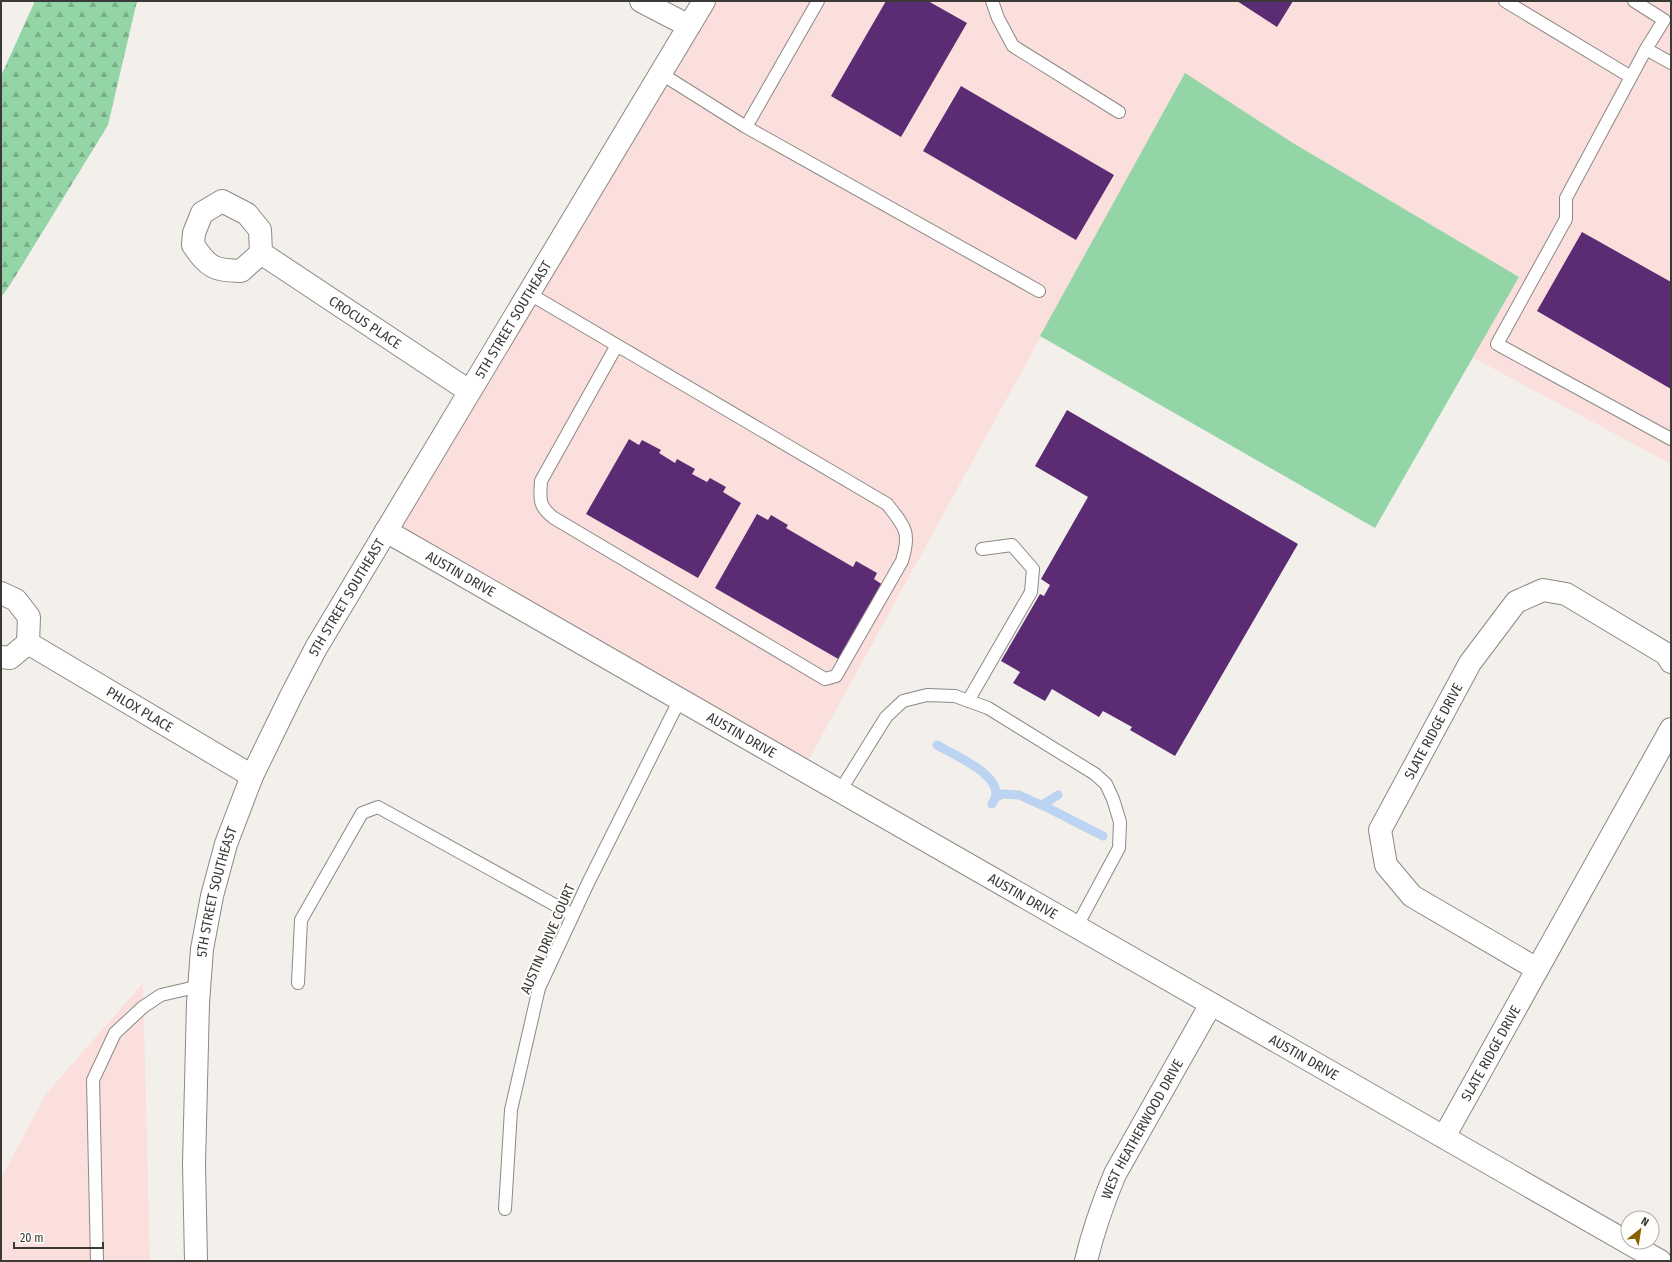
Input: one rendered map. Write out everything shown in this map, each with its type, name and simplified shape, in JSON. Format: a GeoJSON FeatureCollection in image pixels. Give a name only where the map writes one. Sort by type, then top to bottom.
{"type":"FeatureCollection","features":[{"type":"Feature","properties":{"kind":"street"},"geometry":{"type":"LineString","coordinates":[[641,1],[689,26]]}},
{"type":"Feature","properties":{"kind":"street","name":"5TH STREET SOUTHEAST"},"geometry":{"type":"LineString","coordinates":[[196,1261],[194,1164],[202,949],[212,896],[226,844],[252,776],[316,648],[704,1]]}},
{"type":"Feature","properties":{"kind":"street","name":"CROCUS PLACE"},"geometry":{"type":"LineString","coordinates":[[261,254],[470,391]]}},
{"type":"Feature","properties":{"kind":"street","name":"AUSTIN DRIVE"},"geometry":{"type":"LineString","coordinates":[[386,531],[1660,1261]]}},
{"type":"Feature","properties":{"kind":"street","name":"SLATE RIDGE DRIVE"},"geometry":{"type":"LineString","coordinates":[[1537,969],[1412,896],[1386,865],[1380,830],[1470,663],[1516,602],[1543,590],[1566,594],[1666,654],[1671,662]]}},
{"type":"Feature","properties":{"kind":"street"},"geometry":{"type":"LineString","coordinates":[[1,593],[16,600],[29,617],[28,643],[10,658],[1,657]]}},
{"type":"Feature","properties":{"kind":"street","name":"PHLOX PLACE"},"geometry":{"type":"LineString","coordinates":[[28,643],[252,776]]}},
{"type":"Feature","properties":{"kind":"street","name":"SLATE RIDGE DRIVE"},"geometry":{"type":"LineString","coordinates":[[1444,1137],[1671,729]]}},
{"type":"Feature","properties":{"kind":"street","name":"WEST HEATHERWOOD DRIVE"},"geometry":{"type":"LineString","coordinates":[[1086,1261],[1093,1232],[1116,1174],[1211,1004]]}},
{"type":"Feature","properties":{"kind":"lane"},"geometry":{"type":"LineString","coordinates":[[746,127],[818,1]]}},
{"type":"Feature","properties":{"kind":"lane"},"geometry":{"type":"LineString","coordinates":[[992,1],[998,18],[1013,46],[1119,112]]}},
{"type":"Feature","properties":{"kind":"lane"},"geometry":{"type":"LineString","coordinates":[[1505,1],[1631,77]]}},
{"type":"Feature","properties":{"kind":"lane"},"geometry":{"type":"LineString","coordinates":[[1634,1],[1664,20],[1646,49],[1566,198],[1566,219],[1497,344],[1671,439]]}},
{"type":"Feature","properties":{"kind":"lane"},"geometry":{"type":"LineString","coordinates":[[1646,49],[1671,63]]}},
{"type":"Feature","properties":{"kind":"lane"},"geometry":{"type":"LineString","coordinates":[[660,73],[746,127],[1039,291]]}},
{"type":"Feature","properties":{"kind":"lane"},"geometry":{"type":"LineString","coordinates":[[528,293],[617,345],[887,504],[904,525],[907,544],[902,562],[836,676],[826,679],[561,522],[544,510],[540,499],[541,481],[617,345]]}},
{"type":"Feature","properties":{"kind":"lane"},"geometry":{"type":"LineString","coordinates":[[968,701],[1031,592],[1033,569],[1012,545],[982,549]]}},
{"type":"Feature","properties":{"kind":"lane"},"geometry":{"type":"LineString","coordinates":[[840,791],[886,717],[903,701],[927,695],[955,696],[988,708],[1095,774],[1106,784],[1113,799],[1120,822],[1119,848],[1077,926]]}},
{"type":"Feature","properties":{"kind":"lane","name":"AUSTIN DRIVE COURT"},"geometry":{"type":"LineString","coordinates":[[505,1209],[510,1110],[539,988],[573,915],[680,699]]}},
{"type":"Feature","properties":{"kind":"lane"},"geometry":{"type":"LineString","coordinates":[[298,983],[301,920],[362,813],[378,807],[573,915]]}},
{"type":"Feature","properties":{"kind":"lane"},"geometry":{"type":"LineString","coordinates":[[97,1261],[93,1080],[115,1033],[142,1007],[161,995],[200,986]]}},
{"type":"Feature","properties":{"kind":"shaded area"},"geometry":{"type":"Polygon","coordinates":[[[704,1],[1671,1],[1671,464],[1472,357],[1519,277],[1293,143],[1185,74],[803,770],[386,531],[704,1]]]}},
{"type":"Feature","properties":{"kind":"shaded area"},"geometry":{"type":"Polygon","coordinates":[[[143,983],[150,1261],[1,1261],[1,1178],[46,1094],[143,983]]]}},
{"type":"Feature","properties":{"kind":"green space"},"geometry":{"type":"Polygon","coordinates":[[[35,1],[137,1],[108,125],[10,285],[1,297],[1,76],[35,1]]]}},
{"type":"Feature","properties":{"kind":"green space"},"geometry":{"type":"Polygon","coordinates":[[[1185,73],[1293,143],[1519,277],[1375,528],[1040,336],[1185,73]]]}},
{"type":"Feature","properties":{"kind":"building"},"geometry":{"type":"Polygon","coordinates":[[[886,1],[928,1],[967,23],[901,137],[831,96],[886,1]]]}},
{"type":"Feature","properties":{"kind":"building"},"geometry":{"type":"Polygon","coordinates":[[[1237,1],[1293,1],[1277,27],[1237,1]]]}},
{"type":"Feature","properties":{"kind":"building"},"geometry":{"type":"Polygon","coordinates":[[[961,86],[1114,175],[1076,240],[923,151],[961,86]]]}},
{"type":"Feature","properties":{"kind":"building"},"geometry":{"type":"Polygon","coordinates":[[[1582,232],[1671,282],[1671,389],[1537,311],[1582,232]]]}},
{"type":"Feature","properties":{"kind":"building"},"geometry":{"type":"Polygon","coordinates":[[[1067,410],[1298,544],[1175,756],[1130,730],[1132,727],[1103,711],[1099,717],[1052,689],[1045,701],[1013,683],[1020,672],[1001,661],[1040,594],[1044,596],[1050,585],[1041,579],[1088,497],[1035,466],[1067,410]]]}},
{"type":"Feature","properties":{"kind":"building"},"geometry":{"type":"Polygon","coordinates":[[[629,439],[639,445],[642,440],[661,450],[659,453],[675,463],[677,459],[695,469],[692,474],[707,482],[710,478],[726,487],[723,492],[741,503],[698,578],[586,514],[629,439]]]}},
{"type":"Feature","properties":{"kind":"building"},"geometry":{"type":"Polygon","coordinates":[[[757,514],[768,520],[771,515],[788,525],[786,528],[853,567],[856,561],[877,573],[874,579],[883,585],[840,660],[715,588],[757,514]]]}},
{"type":"Feature","properties":{"kind":"waterway"},"geometry":{"type":"LineString","coordinates":[[937,745],[965,760],[985,774],[992,781],[996,790],[995,798]]}},
{"type":"Feature","properties":{"kind":"waterway"},"geometry":{"type":"LineString","coordinates":[[992,804],[995,798],[1002,794],[1019,795],[1103,836]]}},
{"type":"Feature","properties":{"kind":"waterway"},"geometry":{"type":"LineString","coordinates":[[1042,805],[1058,795]]}}]}
